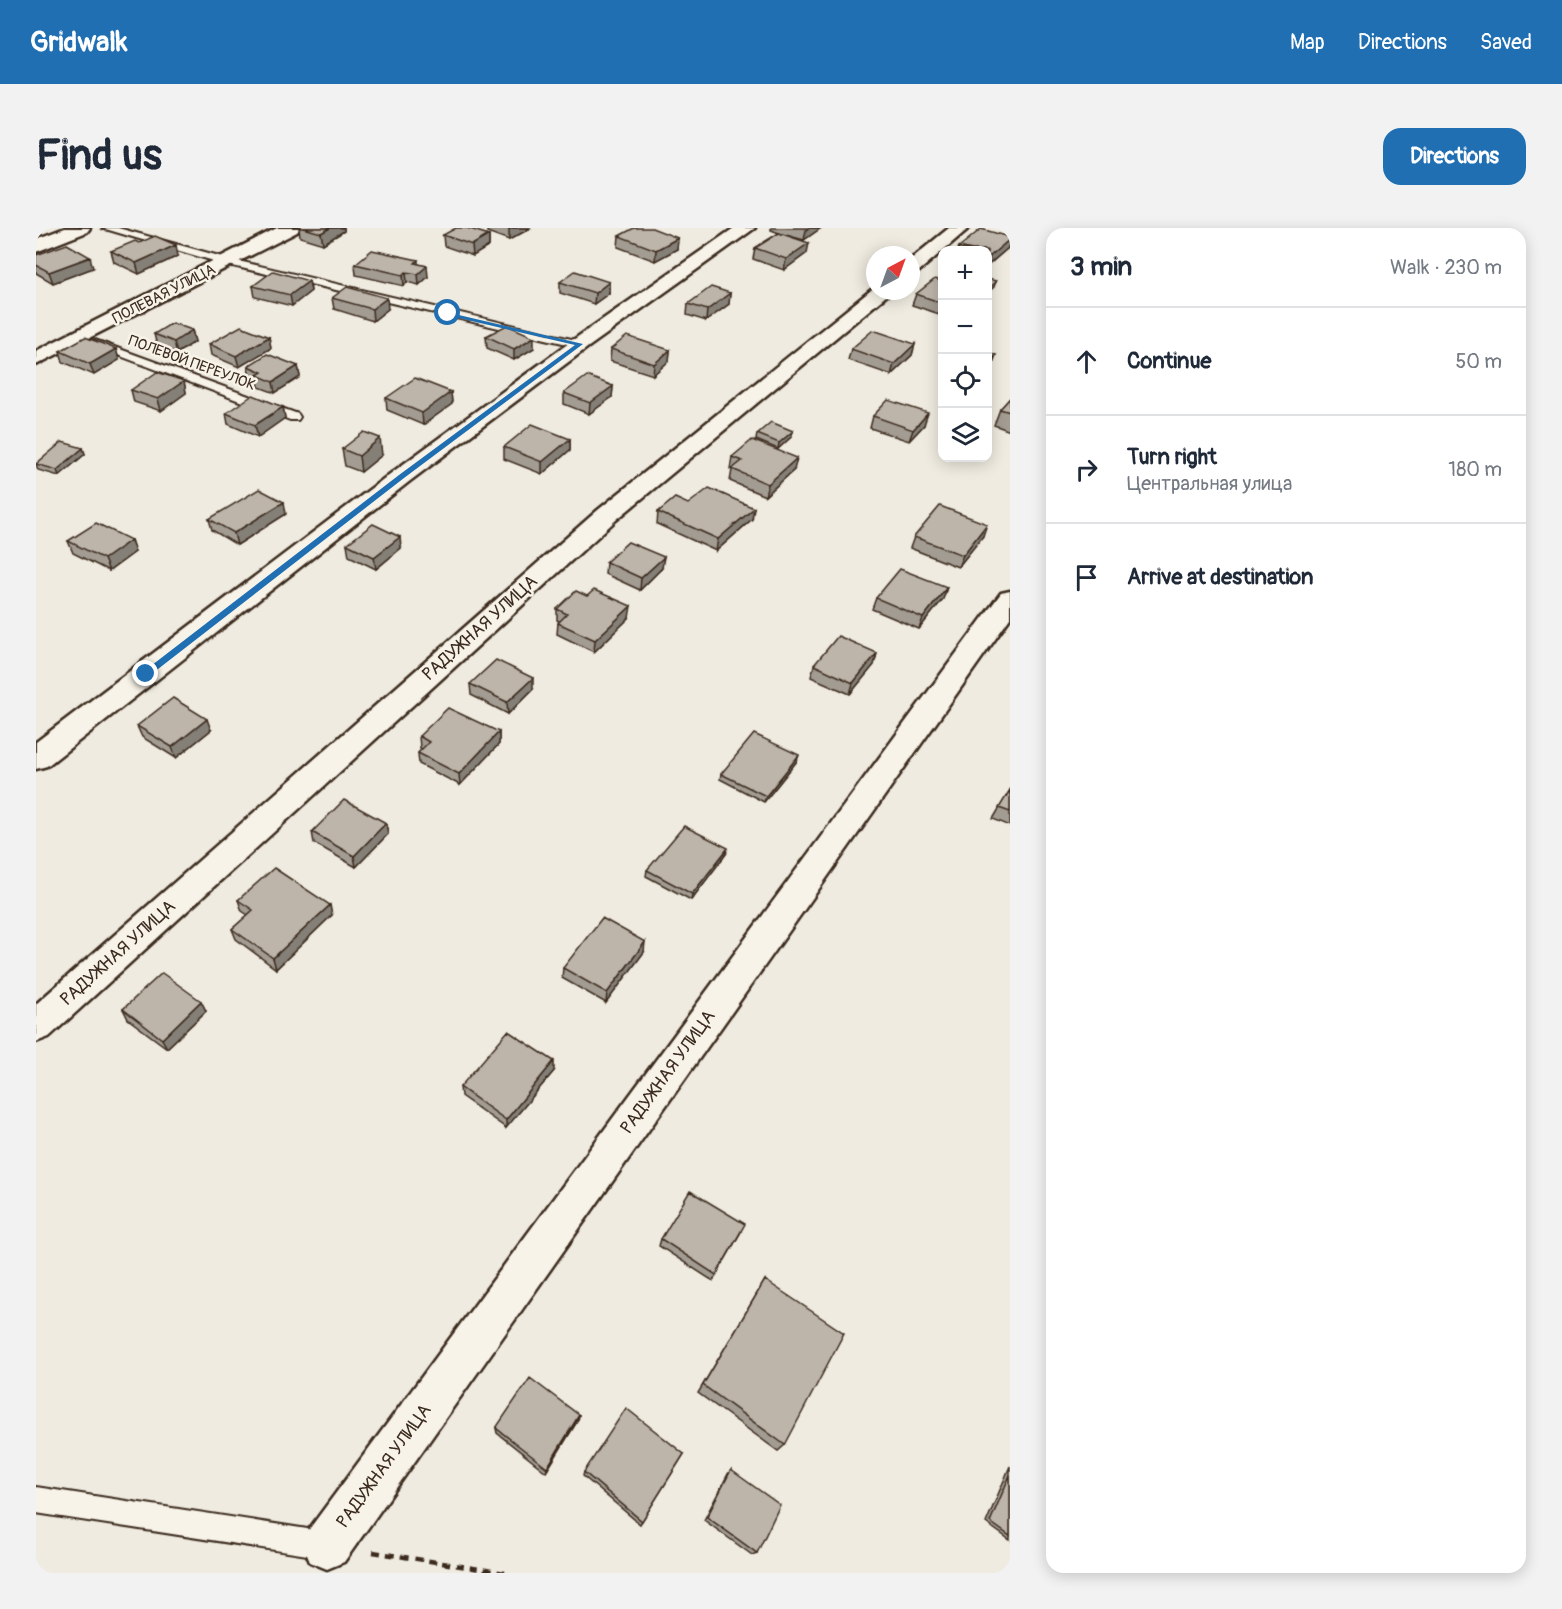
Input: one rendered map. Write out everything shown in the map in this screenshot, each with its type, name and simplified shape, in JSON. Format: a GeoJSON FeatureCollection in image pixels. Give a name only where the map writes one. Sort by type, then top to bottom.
{"type":"FeatureCollection","features":[{"type":"Feature","properties":{"kind":"street"},"geometry":{"type":"LineString","coordinates":[[36,246],[81,228]]}},
{"type":"Feature","properties":{"kind":"street","name":"ПОЛЕВАЯ УЛИЦА"},"geometry":{"type":"LineString","coordinates":[[36,359],[291,228]]}},
{"type":"Feature","properties":{"kind":"street"},"geometry":{"type":"LineString","coordinates":[[36,758],[402,476],[580,344],[746,228]]}},
{"type":"Feature","properties":{"kind":"street"},"geometry":{"type":"LineString","coordinates":[[920,260],[961,228],[981,233]]}},
{"type":"Feature","properties":{"kind":"street","name":"РАДУЖНАЯ УЛИЦА"},"geometry":{"type":"LineString","coordinates":[[36,1026],[607,515],[871,300]]}},
{"type":"Feature","properties":{"kind":"street","name":"РАДУЖНАЯ УЛИЦА"},"geometry":{"type":"LineString","coordinates":[[327,1545],[1010,599]]}},
{"type":"Feature","properties":{"kind":"lane"},"geometry":{"type":"LineString","coordinates":[[107,228],[228,262],[580,344]]}},
{"type":"Feature","properties":{"kind":"lane","name":"ПОЛЕВОЙ ПЕРЕУЛОК"},"geometry":{"type":"LineString","coordinates":[[79,337],[294,417]]}},
{"type":"Feature","properties":{"kind":"lane"},"geometry":{"type":"LineString","coordinates":[[36,1500],[327,1545]]}},
{"type":"Feature","properties":{"kind":"path"},"geometry":{"type":"LineString","coordinates":[[327,1545],[505,1573]]}},
{"type":"Feature","properties":{"kind":"building"},"geometry":{"type":"Polygon","coordinates":[[[303,228],[330,228],[321,233],[303,228]]]}},
{"type":"Feature","properties":{"kind":"building"},"geometry":{"type":"Polygon","coordinates":[[[456,228],[467,228],[489,235],[472,245],[443,235],[456,228]]]}},
{"type":"Feature","properties":{"kind":"building"},"geometry":{"type":"Polygon","coordinates":[[[634,228],[652,228],[678,238],[656,250],[619,236],[634,228]]]}},
{"type":"Feature","properties":{"kind":"building"},"geometry":{"type":"Polygon","coordinates":[[[981,229],[1010,237],[992,254],[992,246],[960,246],[981,229]]]}},
{"type":"Feature","properties":{"kind":"building"},"geometry":{"type":"Polygon","coordinates":[[[779,233],[809,243],[786,259],[755,248],[779,233]]]}},
{"type":"Feature","properties":{"kind":"building"},"geometry":{"type":"Polygon","coordinates":[[[155,236],[176,245],[136,263],[111,251],[135,241],[139,243],[155,236]]]}},
{"type":"Feature","properties":{"kind":"building"},"geometry":{"type":"Polygon","coordinates":[[[67,244],[90,257],[49,272],[36,265],[36,255],[67,244]]]}},
{"type":"Feature","properties":{"kind":"building"},"geometry":{"type":"Polygon","coordinates":[[[372,250],[418,260],[415,263],[427,266],[418,274],[406,272],[403,275],[355,264],[372,250]]]}},
{"type":"Feature","properties":{"kind":"building"},"geometry":{"type":"Polygon","coordinates":[[[273,271],[309,281],[290,295],[253,286],[273,271]]]}},
{"type":"Feature","properties":{"kind":"building"},"geometry":{"type":"Polygon","coordinates":[[[575,271],[609,282],[595,293],[560,282],[575,271]]]}},
{"type":"Feature","properties":{"kind":"building"},"geometry":{"type":"Polygon","coordinates":[[[935,279],[938,280],[938,302],[920,295],[920,291],[935,279]]]}},
{"type":"Feature","properties":{"kind":"building"},"geometry":{"type":"Polygon","coordinates":[[[347,287],[387,298],[372,309],[332,298],[347,287]]]}},
{"type":"Feature","properties":{"kind":"building"},"geometry":{"type":"Polygon","coordinates":[[[711,287],[730,293],[707,310],[688,304],[711,287]]]}},
{"type":"Feature","properties":{"kind":"building"},"geometry":{"type":"Polygon","coordinates":[[[172,323],[192,330],[174,342],[154,334],[172,323]]]}},
{"type":"Feature","properties":{"kind":"building"},"geometry":{"type":"Polygon","coordinates":[[[507,325],[534,337],[514,349],[486,336],[507,325]]]}},
{"type":"Feature","properties":{"kind":"building"},"geometry":{"type":"Polygon","coordinates":[[[241,326],[269,337],[236,356],[209,344],[241,326]]]}},
{"type":"Feature","properties":{"kind":"building"},"geometry":{"type":"Polygon","coordinates":[[[873,330],[915,344],[894,364],[851,349],[873,330]]]}},
{"type":"Feature","properties":{"kind":"building"},"geometry":{"type":"Polygon","coordinates":[[[627,336],[670,350],[654,364],[611,349],[627,336]]]}},
{"type":"Feature","properties":{"kind":"building"},"geometry":{"type":"Polygon","coordinates":[[[85,337],[116,349],[90,364],[60,351],[85,337]]]}},
{"type":"Feature","properties":{"kind":"building"},"geometry":{"type":"Polygon","coordinates":[[[267,354],[298,366],[273,382],[257,375],[262,372],[248,366],[267,354]]]}},
{"type":"Feature","properties":{"kind":"building"},"geometry":{"type":"Polygon","coordinates":[[[157,372],[184,381],[158,399],[131,390],[157,372]]]}},
{"type":"Feature","properties":{"kind":"building"},"geometry":{"type":"Polygon","coordinates":[[[587,376],[613,386],[590,403],[564,393],[587,376]]]}},
{"type":"Feature","properties":{"kind":"building"},"geometry":{"type":"Polygon","coordinates":[[[415,378],[451,392],[422,413],[386,398],[415,378]]]}},
{"type":"Feature","properties":{"kind":"building"},"geometry":{"type":"Polygon","coordinates":[[[253,395],[283,407],[255,425],[226,413],[253,395]]]}},
{"type":"Feature","properties":{"kind":"building"},"geometry":{"type":"Polygon","coordinates":[[[1010,398],[1010,412],[1000,409],[1010,398]]]}},
{"type":"Feature","properties":{"kind":"building"},"geometry":{"type":"Polygon","coordinates":[[[888,400],[928,413],[913,430],[873,416],[888,400]]]}},
{"type":"Feature","properties":{"kind":"building"},"geometry":{"type":"Polygon","coordinates":[[[771,422],[793,431],[779,443],[757,434],[771,422]]]}},
{"type":"Feature","properties":{"kind":"building"},"geometry":{"type":"Polygon","coordinates":[[[532,424],[570,439],[542,462],[504,447],[532,424]]]}},
{"type":"Feature","properties":{"kind":"building"},"geometry":{"type":"Polygon","coordinates":[[[364,432],[380,438],[359,456],[342,449],[364,432]]]}},
{"type":"Feature","properties":{"kind":"building"},"geometry":{"type":"Polygon","coordinates":[[[752,440],[797,458],[768,484],[732,469],[742,461],[732,457],[752,440]]]}},
{"type":"Feature","properties":{"kind":"building"},"geometry":{"type":"Polygon","coordinates":[[[62,442],[83,448],[57,470],[36,464],[62,442]]]}},
{"type":"Feature","properties":{"kind":"building"},"geometry":{"type":"Polygon","coordinates":[[[709,488],[754,508],[718,539],[658,512],[675,498],[688,504],[709,488]]]}},
{"type":"Feature","properties":{"kind":"building"},"geometry":{"type":"Polygon","coordinates":[[[259,489],[284,502],[234,533],[209,519],[259,489]]]}},
{"type":"Feature","properties":{"kind":"building"},"geometry":{"type":"Polygon","coordinates":[[[940,506],[987,524],[963,555],[914,537],[940,506]]]}},
{"type":"Feature","properties":{"kind":"building"},"geometry":{"type":"Polygon","coordinates":[[[96,523],[131,540],[104,559],[68,541],[96,523]]]}},
{"type":"Feature","properties":{"kind":"building"},"geometry":{"type":"Polygon","coordinates":[[[373,524],[400,537],[374,557],[347,544],[373,524]]]}},
{"type":"Feature","properties":{"kind":"building"},"geometry":{"type":"Polygon","coordinates":[[[628,542],[664,557],[641,578],[606,562],[628,542]]]}},
{"type":"Feature","properties":{"kind":"building"},"geometry":{"type":"Polygon","coordinates":[[[900,569],[947,587],[923,618],[876,598],[900,569]]]}},
{"type":"Feature","properties":{"kind":"building"},"geometry":{"type":"Polygon","coordinates":[[[594,590],[631,606],[595,640],[558,623],[567,614],[557,609],[576,591],[587,596],[594,590]]]}},
{"type":"Feature","properties":{"kind":"building"},"geometry":{"type":"Polygon","coordinates":[[[838,636],[877,653],[853,683],[814,665],[838,636]]]}},
{"type":"Feature","properties":{"kind":"building"},"geometry":{"type":"Polygon","coordinates":[[[496,660],[533,678],[507,702],[470,684],[496,660]]]}},
{"type":"Feature","properties":{"kind":"building"},"geometry":{"type":"Polygon","coordinates":[[[173,698],[207,719],[172,747],[137,726],[173,698]]]}},
{"type":"Feature","properties":{"kind":"building"},"geometry":{"type":"Polygon","coordinates":[[[448,708],[499,732],[459,774],[418,753],[429,742],[419,736],[448,708]]]}},
{"type":"Feature","properties":{"kind":"building"},"geometry":{"type":"Polygon","coordinates":[[[754,734],[799,755],[766,796],[721,774],[754,734]]]}},
{"type":"Feature","properties":{"kind":"building"},"geometry":{"type":"Polygon","coordinates":[[[1010,790],[1010,812],[999,808],[1010,790]]]}},
{"type":"Feature","properties":{"kind":"building"},"geometry":{"type":"Polygon","coordinates":[[[344,800],[386,823],[354,856],[312,832],[344,800]]]}},
{"type":"Feature","properties":{"kind":"building"},"geometry":{"type":"Polygon","coordinates":[[[684,826],[728,848],[692,894],[647,870],[684,826]]]}},
{"type":"Feature","properties":{"kind":"building"},"geometry":{"type":"Polygon","coordinates":[[[274,868],[330,905],[273,958],[232,929],[253,910],[238,900],[274,868]]]}},
{"type":"Feature","properties":{"kind":"building"},"geometry":{"type":"Polygon","coordinates":[[[602,918],[645,942],[607,993],[563,968],[602,918]]]}},
{"type":"Feature","properties":{"kind":"building"},"geometry":{"type":"Polygon","coordinates":[[[162,973],[201,1001],[162,1039],[123,1009],[162,973]]]}},
{"type":"Feature","properties":{"kind":"building"},"geometry":{"type":"Polygon","coordinates":[[[508,1031],[554,1061],[506,1120],[460,1087],[508,1031]]]}},
{"type":"Feature","properties":{"kind":"building"},"geometry":{"type":"Polygon","coordinates":[[[690,1191],[745,1224],[716,1275],[661,1239],[690,1191]]]}},
{"type":"Feature","properties":{"kind":"building"},"geometry":{"type":"Polygon","coordinates":[[[765,1280],[844,1333],[785,1445],[703,1385],[765,1280]]]}},
{"type":"Feature","properties":{"kind":"building"},"geometry":{"type":"Polygon","coordinates":[[[530,1378],[579,1415],[547,1468],[496,1428],[530,1378]]]}},
{"type":"Feature","properties":{"kind":"building"},"geometry":{"type":"Polygon","coordinates":[[[626,1408],[684,1454],[642,1521],[584,1472],[626,1408]]]}},
{"type":"Feature","properties":{"kind":"building"},"geometry":{"type":"Polygon","coordinates":[[[731,1470],[780,1505],[757,1553],[707,1517],[731,1470]]]}},
{"type":"Feature","properties":{"kind":"building"},"geometry":{"type":"Polygon","coordinates":[[[1010,1475],[1010,1536],[990,1522],[1010,1475]]]}},
{"type":"Feature","properties":{"kind":"route"},"geometry":{"type":"LineString","coordinates":[[146,674],[402,476],[580,344],[448,313]]}}]}
